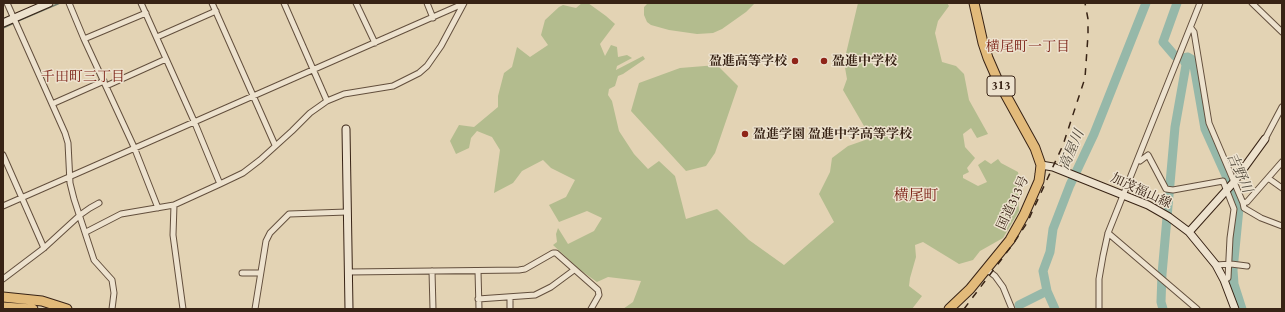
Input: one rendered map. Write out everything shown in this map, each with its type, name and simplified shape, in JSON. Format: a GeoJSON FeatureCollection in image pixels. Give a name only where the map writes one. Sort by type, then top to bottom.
{"type":"FeatureCollection","features":[{"type":"Feature","properties":{"kind":"highway","name":"国道313号"},"geometry":{"type":"LineString","coordinates":[[949,309],[970,289],[1018,228],[1039,181],[1041,165],[1035,148],[998,81],[988,58],[974,3]]}},
{"type":"Feature","properties":{"kind":"highway"},"geometry":{"type":"LineString","coordinates":[[3,296],[42,301],[67,309]]}},
{"type":"Feature","properties":{"kind":"highway"},"geometry":{"type":"LineString","coordinates":[[3,307],[33,309]]}},
{"type":"Feature","properties":{"kind":"street"},"geometry":{"type":"LineString","coordinates":[[8,3],[65,133],[68,143],[69,176],[74,199],[94,260],[112,280],[114,293],[112,309]]}},
{"type":"Feature","properties":{"kind":"street"},"geometry":{"type":"LineString","coordinates":[[3,23],[15,21],[49,3]]}},
{"type":"Feature","properties":{"kind":"street"},"geometry":{"type":"LineString","coordinates":[[69,3],[134,147],[158,208]]}},
{"type":"Feature","properties":{"kind":"street"},"geometry":{"type":"LineString","coordinates":[[141,3],[220,184]]}},
{"type":"Feature","properties":{"kind":"street"},"geometry":{"type":"LineString","coordinates":[[212,3],[275,145]]}},
{"type":"Feature","properties":{"kind":"street"},"geometry":{"type":"LineString","coordinates":[[284,3],[328,101]]}},
{"type":"Feature","properties":{"kind":"street"},"geometry":{"type":"LineString","coordinates":[[358,3],[375,43]]}},
{"type":"Feature","properties":{"kind":"street"},"geometry":{"type":"LineString","coordinates":[[427,3],[433,18]]}},
{"type":"Feature","properties":{"kind":"street"},"geometry":{"type":"LineString","coordinates":[[1099,309],[1099,279],[1102,256],[1108,233],[1200,3]]}},
{"type":"Feature","properties":{"kind":"street"},"geometry":{"type":"LineString","coordinates":[[1252,3],[1282,32]]}},
{"type":"Feature","properties":{"kind":"street"},"geometry":{"type":"LineString","coordinates":[[3,206],[134,147],[463,5]]}},
{"type":"Feature","properties":{"kind":"street"},"geometry":{"type":"LineString","coordinates":[[86,232],[121,214],[174,206],[243,173],[260,160],[310,113],[328,101],[344,94],[393,86],[419,73],[427,66],[441,46],[463,5]]}},
{"type":"Feature","properties":{"kind":"street"},"geometry":{"type":"LineString","coordinates":[[157,37],[216,11]]}},
{"type":"Feature","properties":{"kind":"street"},"geometry":{"type":"LineString","coordinates":[[84,39],[146,13]]}},
{"type":"Feature","properties":{"kind":"street"},"geometry":{"type":"LineString","coordinates":[[1191,28],[1194,32],[1209,123],[1244,208],[1261,218],[1282,226]]}},
{"type":"Feature","properties":{"kind":"street"},"geometry":{"type":"LineString","coordinates":[[52,104],[166,59]]}},
{"type":"Feature","properties":{"kind":"street"},"geometry":{"type":"LineString","coordinates":[[1189,232],[1233,183],[1265,138],[1282,107]]}},
{"type":"Feature","properties":{"kind":"street"},"geometry":{"type":"LineString","coordinates":[[346,129],[350,309]]}},
{"type":"Feature","properties":{"kind":"street"},"geometry":{"type":"LineString","coordinates":[[1138,159],[1140,161],[1148,154],[1166,189],[1173,190],[1223,181],[1234,209],[1230,238],[1232,265],[1228,278],[1224,280]]}},
{"type":"Feature","properties":{"kind":"street"},"geometry":{"type":"LineString","coordinates":[[3,155],[44,248]]}},
{"type":"Feature","properties":{"kind":"street"},"geometry":{"type":"LineString","coordinates":[[1243,203],[1247,202],[1282,162]]}},
{"type":"Feature","properties":{"kind":"street","name":"加茂福山線"},"geometry":{"type":"LineString","coordinates":[[1041,165],[1056,168],[1148,205],[1166,215],[1189,232],[1216,265],[1224,280],[1235,309]]}},
{"type":"Feature","properties":{"kind":"street"},"geometry":{"type":"LineString","coordinates":[[1268,178],[1282,188]]}},
{"type":"Feature","properties":{"kind":"street"},"geometry":{"type":"LineString","coordinates":[[3,279],[44,248],[80,215],[99,203]]}},
{"type":"Feature","properties":{"kind":"street"},"geometry":{"type":"LineString","coordinates":[[174,206],[173,235],[183,309]]}},
{"type":"Feature","properties":{"kind":"street"},"geometry":{"type":"LineString","coordinates":[[254,309],[260,273],[270,233],[289,214],[347,212]]}},
{"type":"Feature","properties":{"kind":"street"},"geometry":{"type":"LineString","coordinates":[[1108,233],[1197,309]]}},
{"type":"Feature","properties":{"kind":"street"},"geometry":{"type":"LineString","coordinates":[[349,272],[525,269],[553,253],[556,253],[598,290],[599,295],[591,309]]}},
{"type":"Feature","properties":{"kind":"street"},"geometry":{"type":"LineString","coordinates":[[1216,265],[1247,266]]}},
{"type":"Feature","properties":{"kind":"street"},"geometry":{"type":"LineString","coordinates":[[986,269],[995,276],[1003,287],[1012,309]]}},
{"type":"Feature","properties":{"kind":"street"},"geometry":{"type":"LineString","coordinates":[[478,299],[535,295],[551,287],[574,270]]}},
{"type":"Feature","properties":{"kind":"street"},"geometry":{"type":"LineString","coordinates":[[432,271],[433,309]]}},
{"type":"Feature","properties":{"kind":"street"},"geometry":{"type":"LineString","coordinates":[[478,271],[479,309]]}},
{"type":"Feature","properties":{"kind":"street"},"geometry":{"type":"LineString","coordinates":[[242,273],[260,273]]}},
{"type":"Feature","properties":{"kind":"street"},"geometry":{"type":"LineString","coordinates":[[510,297],[510,309]]}},
{"type":"Feature","properties":{"kind":"green space"},"geometry":{"type":"Polygon","coordinates":[[[582,3],[588,3],[615,24],[600,44],[605,56],[611,45],[617,47],[618,57],[627,55],[632,58],[617,66],[616,70],[643,56],[645,59],[618,76],[615,86],[609,89],[608,95],[612,101],[619,131],[634,154],[648,169],[659,161],[675,176],[686,219],[717,209],[749,240],[784,265],[834,222],[819,194],[830,172],[832,158],[848,146],[871,138],[843,90],[847,79],[844,62],[858,3],[947,3],[949,6],[938,21],[935,33],[942,62],[956,66],[964,74],[969,100],[988,134],[977,138],[971,128],[963,134],[965,147],[975,158],[967,168],[969,172],[963,175],[963,178],[978,186],[987,182],[978,165],[985,160],[991,164],[998,159],[1001,163],[1018,172],[1021,189],[1018,194],[1019,211],[1003,238],[980,251],[973,260],[959,264],[923,242],[915,245],[916,257],[909,286],[922,296],[912,309],[623,309],[633,302],[641,281],[608,277],[597,282],[580,270],[553,245],[557,242],[556,234],[558,228],[568,244],[594,231],[602,218],[587,211],[559,222],[549,205],[566,197],[575,180],[551,168],[543,160],[522,171],[513,183],[494,193],[500,150],[492,137],[477,131],[471,138],[469,148],[456,154],[450,141],[459,125],[474,127],[498,107],[498,96],[504,73],[512,67],[517,47],[530,57],[548,45],[541,35],[545,20],[563,5],[576,8],[582,3]]]}},
{"type":"Feature","properties":{"kind":"green space"},"geometry":{"type":"Polygon","coordinates":[[[755,3],[746,12],[722,29],[713,33],[697,34],[669,30],[651,25],[647,22],[644,15],[644,7],[647,4],[755,3]]]}},
{"type":"Feature","properties":{"kind":"green space"},"geometry":{"type":"Polygon","coordinates":[[[717,65],[738,86],[715,153],[706,166],[686,171],[631,111],[639,83],[680,68],[717,65]]]}},
{"type":"Feature","properties":{"kind":"waterway"},"geometry":{"type":"LineString","coordinates":[[18,21],[60,3]]}},
{"type":"Feature","properties":{"kind":"waterway","name":"高屋川"},"geometry":{"type":"LineString","coordinates":[[1055,309],[1047,291],[1043,271],[1050,252],[1053,229],[1070,185],[1094,134],[1146,3]]}},
{"type":"Feature","properties":{"kind":"waterway","name":"吉野川"},"geometry":{"type":"LineString","coordinates":[[1175,56],[1163,42],[1177,3]]}},
{"type":"Feature","properties":{"kind":"waterway"},"geometry":{"type":"LineString","coordinates":[[3,28],[14,23]]}},
{"type":"Feature","properties":{"kind":"waterway","name":"吉野川"},"geometry":{"type":"LineString","coordinates":[[1163,309],[1161,302],[1162,274],[1175,127],[1186,65],[1183,58],[1188,57],[1193,60],[1205,129],[1239,208],[1233,270],[1234,284],[1242,309]]}},
{"type":"Feature","properties":{"kind":"waterway"},"geometry":{"type":"LineString","coordinates":[[1019,305],[1047,291]]}},
{"type":"Feature","properties":{"kind":"railway"},"geometry":{"type":"LineString","coordinates":[[964,309],[1027,223],[1063,145],[1085,78],[1088,35],[1088,19],[1085,3]]}},
{"type":"Feature","properties":{"kind":"place","name":"盈進高等学校"},"geometry":{"type":"Point","coordinates":[795,61]}},
{"type":"Feature","properties":{"kind":"place","name":"盈進中学校"},"geometry":{"type":"Point","coordinates":[824,61]}},
{"type":"Feature","properties":{"kind":"place","name":"盈進学園 盈進中学高等学校"},"geometry":{"type":"Point","coordinates":[745,134]}},
{"type":"Feature","properties":{"kind":"district","name":"横尾町一丁目"},"geometry":{"type":"Point","coordinates":[1028,47]}},
{"type":"Feature","properties":{"kind":"district","name":"千田町三丁目"},"geometry":{"type":"Point","coordinates":[83,77]}},
{"type":"Feature","properties":{"kind":"district","name":"横尾町"},"geometry":{"type":"Point","coordinates":[916,196]}}]}
